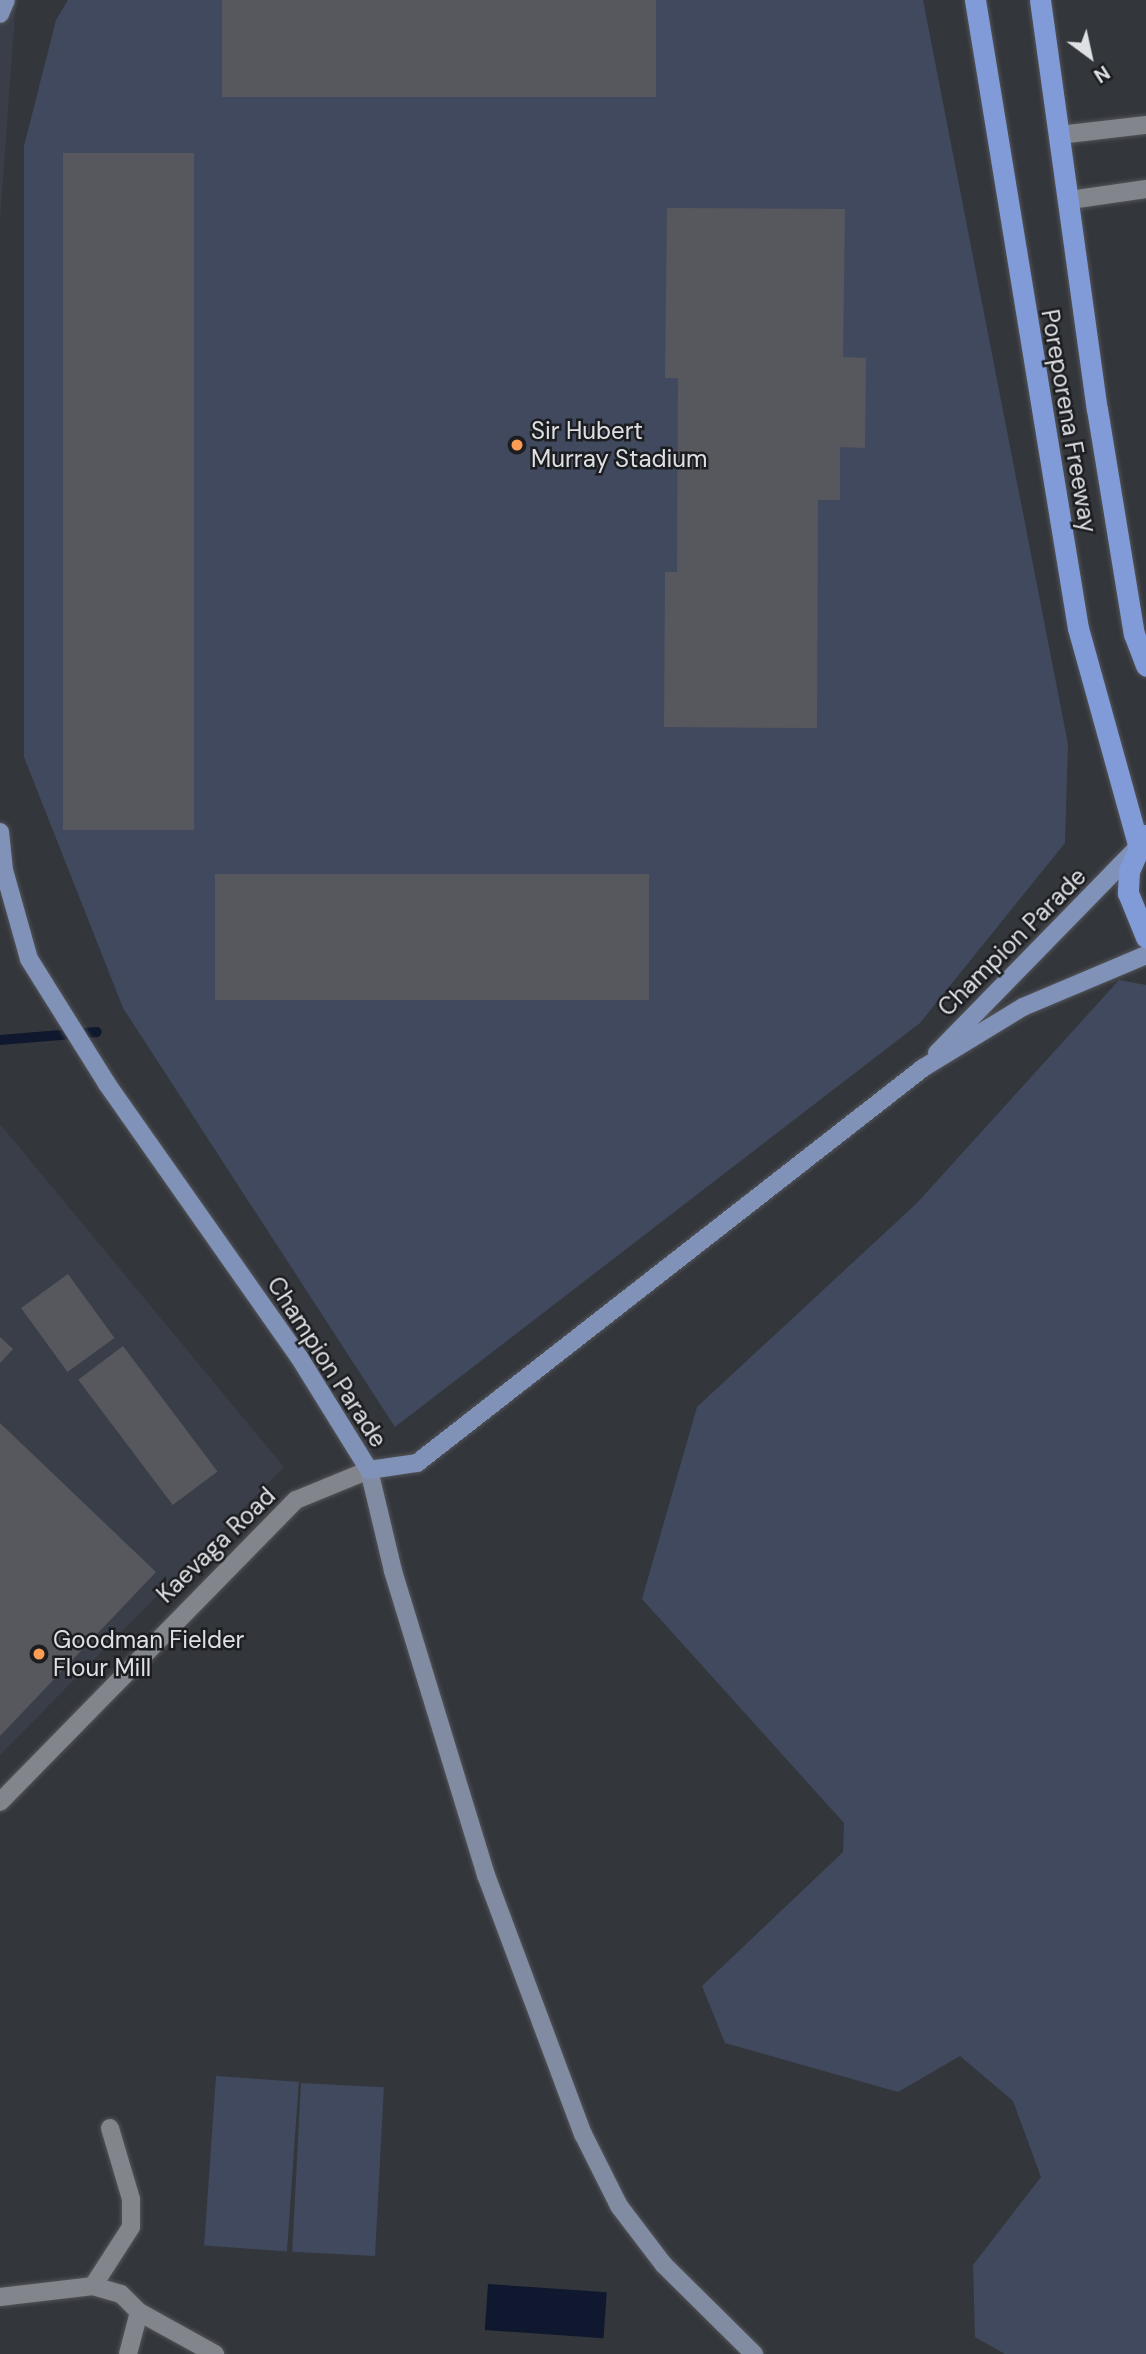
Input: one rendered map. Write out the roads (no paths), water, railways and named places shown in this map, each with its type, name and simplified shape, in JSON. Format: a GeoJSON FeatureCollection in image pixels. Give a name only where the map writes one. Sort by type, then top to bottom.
{"type":"FeatureCollection","features":[{"type":"Feature","properties":{"kind":"highway","name":"Poreporena Freeway"},"geometry":{"type":"LineString","coordinates":[[975,0],[1078,628],[1140,843]]}},
{"type":"Feature","properties":{"kind":"highway","name":"Poreporena Freeway"},"geometry":{"type":"LineString","coordinates":[[1040,0],[1070,200],[1097,409],[1134,634],[1146,666]]}},
{"type":"Feature","properties":{"kind":"highway"},"geometry":{"type":"LineString","coordinates":[[1140,843],[1128,893],[1146,937]]}},
{"type":"Feature","properties":{"kind":"main road"},"geometry":{"type":"LineString","coordinates":[[0,14],[6,0]]}},
{"type":"Feature","properties":{"kind":"main road","name":"Champion Parade"},"geometry":{"type":"LineString","coordinates":[[0,831],[2,868],[29,960],[107,1084],[299,1357],[369,1470],[417,1463],[923,1068],[1023,1007],[1146,955]]}},
{"type":"Feature","properties":{"kind":"main road","name":"Champion Parade"},"geometry":{"type":"LineString","coordinates":[[923,1068],[1140,843]]}},
{"type":"Feature","properties":{"kind":"street"},"geometry":{"type":"LineString","coordinates":[[1059,135],[1146,125]]}},
{"type":"Feature","properties":{"kind":"street"},"geometry":{"type":"LineString","coordinates":[[1070,200],[1146,189]]}},
{"type":"Feature","properties":{"kind":"street"},"geometry":{"type":"LineString","coordinates":[[369,1470],[393,1571],[486,1875],[583,2134],[619,2206],[664,2266],[754,2354]]}},
{"type":"Feature","properties":{"kind":"street","name":"Kaevaga Road"},"geometry":{"type":"LineString","coordinates":[[0,1802],[296,1500],[369,1470]]}},
{"type":"Feature","properties":{"kind":"street"},"geometry":{"type":"LineString","coordinates":[[93,2286],[131,2227],[131,2199],[110,2128]]}},
{"type":"Feature","properties":{"kind":"street"},"geometry":{"type":"LineString","coordinates":[[0,2297],[93,2286],[121,2294],[139,2312],[215,2354]]}},
{"type":"Feature","properties":{"kind":"street"},"geometry":{"type":"LineString","coordinates":[[128,2354],[139,2312]]}},
{"type":"Feature","properties":{"kind":"waterway"},"geometry":{"type":"LineString","coordinates":[[0,1040],[97,1032]]}},
{"type":"Feature","properties":{"kind":"place","name":"Sir Hubert Murray Stadium"},"geometry":{"type":"Point","coordinates":[517,445]}},
{"type":"Feature","properties":{"kind":"place","name":"Goodman Fielder Flour Mill"},"geometry":{"type":"Point","coordinates":[39,1654]}}]}
